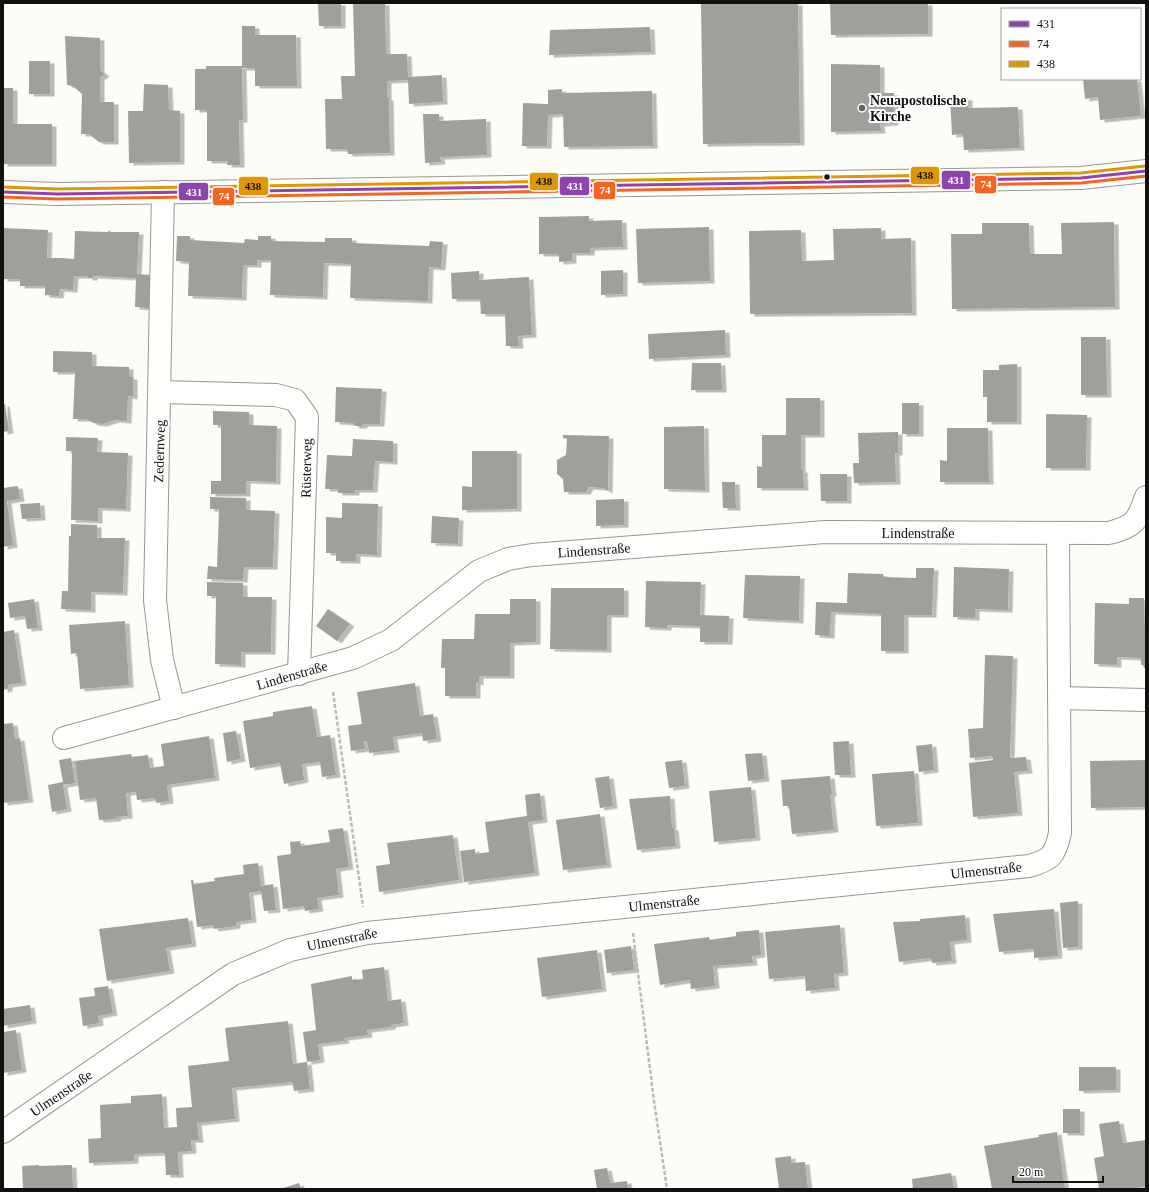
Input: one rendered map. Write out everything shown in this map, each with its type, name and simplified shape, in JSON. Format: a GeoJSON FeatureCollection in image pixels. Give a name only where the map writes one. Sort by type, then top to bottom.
{"type":"FeatureCollection","features":[{"type":"Feature","properties":{"kind":"street"},"geometry":{"type":"LineString","coordinates":[[3,192],[57,194],[1081,178],[1146,171]]}},
{"type":"Feature","properties":{"kind":"street","name":"Zedernweg"},"geometry":{"type":"LineString","coordinates":[[163,192],[155,600],[162,660],[174,708]]}},
{"type":"Feature","properties":{"kind":"street","name":"Rüsterweg"},"geometry":{"type":"LineString","coordinates":[[160,392],[276,395],[294,400],[307,417],[299,674]]}},
{"type":"Feature","properties":{"kind":"street","name":"Lindenstraße"},"geometry":{"type":"LineString","coordinates":[[64,738],[353,658],[391,640],[479,570],[508,559],[532,555],[825,532],[1109,533],[1128,528],[1140,516],[1146,497]]}},
{"type":"Feature","properties":{"kind":"street","name":"Ulmenstraße"},"geometry":{"type":"LineString","coordinates":[[3,1132],[233,974],[290,950],[367,933],[1029,866],[1046,861],[1056,850],[1060,833],[1058,533]]}},
{"type":"Feature","properties":{"kind":"street"},"geometry":{"type":"LineString","coordinates":[[1058,698],[1146,700]]}},
{"type":"Feature","properties":{"kind":"path"},"geometry":{"type":"LineString","coordinates":[[329,665],[367,933]]}},
{"type":"Feature","properties":{"kind":"path"},"geometry":{"type":"LineString","coordinates":[[630,907],[654,1101],[667,1189]]}},
{"type":"Feature","properties":{"kind":"building"},"geometry":{"type":"Polygon","coordinates":[[[318,3],[341,3],[341,26],[319,26],[318,3]]]}},
{"type":"Feature","properties":{"kind":"building"},"geometry":{"type":"Polygon","coordinates":[[[353,3],[385,3],[386,54],[407,54],[408,77],[442,75],[443,102],[409,104],[408,80],[387,81],[387,98],[389,98],[390,153],[348,154],[347,149],[326,149],[325,99],[342,99],[341,76],[355,76],[353,3]]]}},
{"type":"Feature","properties":{"kind":"building"},"geometry":{"type":"Polygon","coordinates":[[[701,3],[798,3],[800,143],[703,144],[701,3]]]}},
{"type":"Feature","properties":{"kind":"building"},"geometry":{"type":"Polygon","coordinates":[[[830,3],[928,3],[928,34],[831,35],[830,3]]]}},
{"type":"Feature","properties":{"kind":"building"},"geometry":{"type":"Polygon","coordinates":[[[242,26],[255,26],[255,35],[296,35],[297,86],[255,86],[255,68],[242,68],[243,120],[239,120],[240,165],[227,165],[228,161],[207,161],[207,110],[195,110],[195,69],[206,69],[206,66],[242,66],[242,26]]]}},
{"type":"Feature","properties":{"kind":"building"},"geometry":{"type":"Polygon","coordinates":[[[650,27],[651,52],[549,55],[550,30],[650,27]]]}},
{"type":"Feature","properties":{"kind":"building"},"geometry":{"type":"Polygon","coordinates":[[[65,36],[100,38],[100,70],[105,74],[100,78],[100,102],[114,102],[114,142],[99,142],[89,134],[81,134],[82,94],[73,86],[67,85],[65,36]]]}},
{"type":"Feature","properties":{"kind":"building"},"geometry":{"type":"Polygon","coordinates":[[[29,61],[50,61],[50,94],[29,94],[29,61]]]}},
{"type":"Feature","properties":{"kind":"building","name":"Neuapostolische Kirche"},"geometry":{"type":"Polygon","coordinates":[[[831,64],[880,65],[880,93],[894,93],[894,123],[880,124],[881,131],[831,132],[831,64]]]}},
{"type":"Feature","properties":{"kind":"building"},"geometry":{"type":"Polygon","coordinates":[[[1083,80],[1137,80],[1141,116],[1100,120],[1098,97],[1085,99],[1083,80]]]}},
{"type":"Feature","properties":{"kind":"building"},"geometry":{"type":"Polygon","coordinates":[[[144,84],[168,85],[169,110],[180,111],[180,162],[129,163],[128,111],[143,111],[144,84]]]}},
{"type":"Feature","properties":{"kind":"building"},"geometry":{"type":"Polygon","coordinates":[[[3,88],[13,88],[13,124],[52,124],[52,164],[3,164],[3,88]]]}},
{"type":"Feature","properties":{"kind":"building"},"geometry":{"type":"Polygon","coordinates":[[[562,89],[562,93],[652,91],[653,146],[564,147],[563,114],[548,115],[547,146],[522,146],[523,103],[548,104],[548,90],[562,89]]]}},
{"type":"Feature","properties":{"kind":"building"},"geometry":{"type":"Polygon","coordinates":[[[950,98],[968,98],[968,108],[1018,107],[1020,148],[964,150],[963,134],[952,135],[950,98]]]}},
{"type":"Feature","properties":{"kind":"building"},"geometry":{"type":"Polygon","coordinates":[[[423,114],[439,114],[439,121],[486,119],[487,155],[440,157],[441,162],[425,163],[423,114]]]}},
{"type":"Feature","properties":{"kind":"building"},"geometry":{"type":"Polygon","coordinates":[[[589,216],[589,221],[622,220],[623,247],[590,248],[590,253],[572,253],[572,261],[559,262],[559,254],[539,254],[539,217],[589,216]]]}},
{"type":"Feature","properties":{"kind":"building"},"geometry":{"type":"Polygon","coordinates":[[[1114,222],[1115,307],[952,309],[951,234],[982,234],[982,223],[1029,223],[1030,254],[1062,254],[1061,223],[1114,222]]]}},
{"type":"Feature","properties":{"kind":"building"},"geometry":{"type":"Polygon","coordinates":[[[709,227],[710,281],[638,283],[636,229],[709,227]]]}},
{"type":"Feature","properties":{"kind":"building"},"geometry":{"type":"Polygon","coordinates":[[[3,228],[48,230],[47,258],[74,259],[75,231],[107,232],[111,230],[110,232],[139,232],[137,274],[151,275],[150,308],[135,307],[136,278],[93,276],[93,278],[88,278],[88,276],[74,276],[73,290],[60,289],[59,296],[45,295],[45,286],[20,286],[20,279],[3,279],[3,228]]]}},
{"type":"Feature","properties":{"kind":"building"},"geometry":{"type":"Polygon","coordinates":[[[881,228],[881,239],[911,238],[912,313],[750,314],[749,231],[801,230],[802,261],[834,260],[833,229],[881,228]]]}},
{"type":"Feature","properties":{"kind":"building"},"geometry":{"type":"Polygon","coordinates":[[[177,236],[190,236],[190,240],[244,243],[245,239],[258,240],[258,236],[271,236],[271,241],[325,242],[325,238],[352,238],[352,243],[429,246],[430,241],[443,242],[441,268],[429,267],[428,301],[350,298],[351,264],[324,263],[323,297],[270,295],[271,260],[257,260],[257,265],[243,265],[242,298],[188,296],[189,262],[176,261],[177,236]]]}},
{"type":"Feature","properties":{"kind":"building"},"geometry":{"type":"Polygon","coordinates":[[[623,270],[623,294],[601,295],[601,271],[623,270]]]}},
{"type":"Feature","properties":{"kind":"building"},"geometry":{"type":"Polygon","coordinates":[[[479,271],[479,280],[529,277],[532,335],[518,336],[519,346],[506,346],[505,314],[481,314],[480,299],[452,299],[451,273],[479,271]]]}},
{"type":"Feature","properties":{"kind":"building"},"geometry":{"type":"Polygon","coordinates":[[[725,330],[726,355],[649,359],[648,334],[725,330]]]}},
{"type":"Feature","properties":{"kind":"building"},"geometry":{"type":"Polygon","coordinates":[[[1081,337],[1106,337],[1107,395],[1081,395],[1081,337]]]}},
{"type":"Feature","properties":{"kind":"building"},"geometry":{"type":"Polygon","coordinates":[[[53,351],[92,352],[92,366],[129,367],[129,377],[133,377],[133,397],[128,396],[127,421],[115,420],[102,424],[94,423],[86,419],[73,419],[75,372],[53,372],[53,351]]]}},
{"type":"Feature","properties":{"kind":"building"},"geometry":{"type":"Polygon","coordinates":[[[692,363],[721,363],[722,390],[691,390],[692,363]]]}},
{"type":"Feature","properties":{"kind":"building"},"geometry":{"type":"Polygon","coordinates":[[[1017,364],[1017,422],[987,422],[987,397],[983,397],[983,370],[999,370],[999,365],[1017,364]]]}},
{"type":"Feature","properties":{"kind":"building"},"geometry":{"type":"Polygon","coordinates":[[[336,387],[382,389],[380,424],[364,424],[362,426],[355,426],[353,423],[335,422],[336,387]]]}},
{"type":"Feature","properties":{"kind":"building"},"geometry":{"type":"Polygon","coordinates":[[[786,398],[820,398],[820,435],[801,435],[801,470],[803,470],[804,488],[757,488],[757,466],[762,467],[762,435],[786,435],[786,398]]]}},
{"type":"Feature","properties":{"kind":"building"},"geometry":{"type":"Polygon","coordinates":[[[902,403],[919,403],[919,434],[902,434],[902,403]]]}},
{"type":"Feature","properties":{"kind":"building"},"geometry":{"type":"Polygon","coordinates":[[[3,404],[5,404],[9,431],[3,432],[3,404]]]}},
{"type":"Feature","properties":{"kind":"building"},"geometry":{"type":"Polygon","coordinates":[[[213,411],[249,412],[249,425],[277,426],[276,482],[246,481],[246,494],[211,494],[211,481],[221,481],[221,425],[213,425],[213,411]]]}},
{"type":"Feature","properties":{"kind":"building"},"geometry":{"type":"Polygon","coordinates":[[[1046,414],[1087,415],[1086,468],[1046,468],[1046,414]]]}},
{"type":"Feature","properties":{"kind":"building"},"geometry":{"type":"Polygon","coordinates":[[[704,426],[705,490],[664,489],[664,427],[704,426]]]}},
{"type":"Feature","properties":{"kind":"building"},"geometry":{"type":"Polygon","coordinates":[[[947,428],[988,428],[989,482],[940,482],[940,460],[947,461],[947,428]]]}},
{"type":"Feature","properties":{"kind":"building"},"geometry":{"type":"Polygon","coordinates":[[[898,432],[898,453],[895,453],[896,482],[854,483],[853,463],[859,463],[858,433],[898,432]]]}},
{"type":"Feature","properties":{"kind":"building"},"geometry":{"type":"Polygon","coordinates":[[[563,435],[609,436],[608,491],[603,488],[589,487],[586,492],[564,492],[563,479],[557,474],[557,460],[566,455],[567,439],[563,438],[563,435]]]}},
{"type":"Feature","properties":{"kind":"building"},"geometry":{"type":"Polygon","coordinates":[[[66,437],[98,438],[97,452],[128,453],[126,509],[98,508],[98,521],[71,520],[72,451],[66,451],[66,437]]]}},
{"type":"Feature","properties":{"kind":"building"},"geometry":{"type":"Polygon","coordinates":[[[353,439],[393,441],[393,462],[375,461],[373,490],[355,490],[355,493],[338,493],[338,489],[325,489],[327,455],[352,456],[353,439]]]}},
{"type":"Feature","properties":{"kind":"building"},"geometry":{"type":"Polygon","coordinates":[[[472,451],[517,451],[517,509],[462,510],[462,486],[472,487],[472,451]]]}},
{"type":"Feature","properties":{"kind":"building"},"geometry":{"type":"Polygon","coordinates":[[[820,474],[847,474],[847,501],[821,501],[820,474]]]}},
{"type":"Feature","properties":{"kind":"building"},"geometry":{"type":"Polygon","coordinates":[[[722,482],[735,482],[736,508],[723,508],[722,482]]]}},
{"type":"Feature","properties":{"kind":"building"},"geometry":{"type":"Polygon","coordinates":[[[18,486],[20,499],[7,501],[13,545],[3,547],[3,488],[18,486]]]}},
{"type":"Feature","properties":{"kind":"building"},"geometry":{"type":"Polygon","coordinates":[[[210,497],[246,498],[246,510],[275,511],[273,567],[244,567],[243,580],[207,579],[208,566],[217,567],[219,509],[210,509],[210,497]]]}},
{"type":"Feature","properties":{"kind":"building"},"geometry":{"type":"Polygon","coordinates":[[[624,499],[624,525],[596,526],[596,500],[624,499]]]}},
{"type":"Feature","properties":{"kind":"building"},"geometry":{"type":"Polygon","coordinates":[[[40,503],[41,518],[22,519],[20,504],[40,503]]]}},
{"type":"Feature","properties":{"kind":"building"},"geometry":{"type":"Polygon","coordinates":[[[342,503],[378,504],[377,555],[356,554],[356,561],[336,561],[336,553],[326,553],[326,517],[342,518],[342,503]]]}},
{"type":"Feature","properties":{"kind":"building"},"geometry":{"type":"Polygon","coordinates":[[[432,516],[459,518],[458,544],[431,543],[432,516]]]}},
{"type":"Feature","properties":{"kind":"building"},"geometry":{"type":"Polygon","coordinates":[[[71,524],[97,525],[97,538],[125,538],[123,593],[91,592],[91,610],[61,609],[62,591],[68,591],[69,536],[71,536],[71,524]]]}},
{"type":"Feature","properties":{"kind":"building"},"geometry":{"type":"Polygon","coordinates":[[[954,567],[1009,569],[1008,610],[975,609],[975,618],[953,617],[954,567]]]}},
{"type":"Feature","properties":{"kind":"building"},"geometry":{"type":"Polygon","coordinates":[[[916,568],[934,568],[932,615],[904,615],[904,651],[881,651],[881,614],[831,612],[830,636],[815,635],[816,602],[847,603],[848,573],[883,574],[884,577],[916,578],[916,568]]]}},
{"type":"Feature","properties":{"kind":"building"},"geometry":{"type":"Polygon","coordinates":[[[745,575],[800,576],[799,621],[743,618],[745,575]]]}},
{"type":"Feature","properties":{"kind":"building"},"geometry":{"type":"Polygon","coordinates":[[[646,581],[701,582],[700,615],[729,616],[728,642],[700,642],[700,626],[667,625],[667,628],[645,627],[646,581]]]}},
{"type":"Feature","properties":{"kind":"building"},"geometry":{"type":"Polygon","coordinates":[[[207,582],[243,583],[243,597],[272,597],[271,652],[241,652],[241,665],[215,664],[216,596],[207,596],[207,582]]]}},
{"type":"Feature","properties":{"kind":"building"},"geometry":{"type":"Polygon","coordinates":[[[551,588],[624,588],[624,615],[607,615],[607,650],[550,649],[551,588]]]}},
{"type":"Feature","properties":{"kind":"building"},"geometry":{"type":"Polygon","coordinates":[[[1129,598],[1144,598],[1146,668],[1141,665],[1141,658],[1117,657],[1117,665],[1094,664],[1095,603],[1129,604],[1129,598]]]}},
{"type":"Feature","properties":{"kind":"building"},"geometry":{"type":"Polygon","coordinates":[[[34,599],[38,628],[27,629],[25,616],[10,618],[8,603],[34,599]]]}},
{"type":"Feature","properties":{"kind":"building"},"geometry":{"type":"Polygon","coordinates":[[[510,599],[536,599],[536,642],[510,643],[510,676],[479,676],[479,683],[476,682],[476,696],[445,696],[445,668],[441,668],[442,639],[474,639],[475,614],[510,614],[510,599]]]}},
{"type":"Feature","properties":{"kind":"building"},"geometry":{"type":"Polygon","coordinates":[[[328,609],[350,624],[337,641],[316,626],[328,609]]]}},
{"type":"Feature","properties":{"kind":"building"},"geometry":{"type":"Polygon","coordinates":[[[125,621],[129,685],[80,689],[77,653],[71,654],[69,625],[125,621]]]}},
{"type":"Feature","properties":{"kind":"building"},"geometry":{"type":"Polygon","coordinates":[[[14,630],[22,683],[8,685],[8,689],[3,690],[3,632],[14,630]]]}},
{"type":"Feature","properties":{"kind":"building"},"geometry":{"type":"Polygon","coordinates":[[[985,655],[1013,656],[1010,758],[1026,757],[1028,771],[1014,772],[1018,813],[973,817],[969,763],[993,760],[992,756],[970,758],[968,729],[983,728],[985,655]]]}},
{"type":"Feature","properties":{"kind":"building"},"geometry":{"type":"Polygon","coordinates":[[[415,683],[420,716],[433,714],[437,739],[423,741],[422,733],[393,737],[395,750],[369,753],[367,741],[364,741],[365,749],[351,751],[348,726],[362,724],[357,692],[415,683]]]}},
{"type":"Feature","properties":{"kind":"building"},"geometry":{"type":"Polygon","coordinates":[[[312,706],[317,737],[330,735],[336,775],[322,777],[320,762],[302,764],[304,780],[284,784],[280,763],[250,768],[243,721],[273,716],[273,712],[312,706]]]}},
{"type":"Feature","properties":{"kind":"building"},"geometry":{"type":"Polygon","coordinates":[[[13,723],[15,739],[20,738],[29,800],[3,803],[3,724],[13,723]]]}},
{"type":"Feature","properties":{"kind":"building"},"geometry":{"type":"Polygon","coordinates":[[[236,731],[241,759],[227,762],[223,733],[236,731]]]}},
{"type":"Feature","properties":{"kind":"building"},"geometry":{"type":"Polygon","coordinates":[[[209,736],[215,778],[167,785],[169,801],[156,803],[155,798],[137,800],[136,792],[126,793],[128,816],[116,817],[117,819],[99,820],[96,798],[80,800],[75,761],[131,754],[132,757],[148,755],[150,768],[164,766],[161,744],[209,736]]]}},
{"type":"Feature","properties":{"kind":"building"},"geometry":{"type":"Polygon","coordinates":[[[849,741],[851,775],[835,775],[833,742],[849,741]]]}},
{"type":"Feature","properties":{"kind":"building"},"geometry":{"type":"Polygon","coordinates":[[[932,744],[934,770],[919,772],[916,746],[932,744]]]}},
{"type":"Feature","properties":{"kind":"building"},"geometry":{"type":"Polygon","coordinates":[[[762,753],[765,779],[748,781],[745,754],[762,753]]]}},
{"type":"Feature","properties":{"kind":"building"},"geometry":{"type":"Polygon","coordinates":[[[71,758],[75,783],[63,785],[67,809],[52,812],[48,785],[63,782],[59,760],[71,758]]]}},
{"type":"Feature","properties":{"kind":"building"},"geometry":{"type":"Polygon","coordinates":[[[682,760],[685,786],[669,788],[665,762],[682,760]]]}},
{"type":"Feature","properties":{"kind":"building"},"geometry":{"type":"Polygon","coordinates":[[[1146,760],[1146,807],[1091,808],[1090,761],[1146,760]]]}},
{"type":"Feature","properties":{"kind":"building"},"geometry":{"type":"Polygon","coordinates":[[[914,771],[918,823],[876,826],[872,774],[914,771]]]}},
{"type":"Feature","properties":{"kind":"building"},"geometry":{"type":"Polygon","coordinates":[[[609,776],[613,806],[600,808],[595,778],[609,776]]]}},
{"type":"Feature","properties":{"kind":"building"},"geometry":{"type":"Polygon","coordinates":[[[830,776],[832,794],[830,794],[834,830],[792,834],[789,806],[783,806],[781,780],[830,776]]]}},
{"type":"Feature","properties":{"kind":"building"},"geometry":{"type":"Polygon","coordinates":[[[751,787],[756,838],[714,842],[709,791],[751,787]]]}},
{"type":"Feature","properties":{"kind":"building"},"geometry":{"type":"Polygon","coordinates":[[[540,793],[543,820],[528,822],[535,873],[464,882],[460,851],[475,849],[475,854],[489,852],[485,822],[527,816],[525,795],[540,793]]]}},
{"type":"Feature","properties":{"kind":"building"},"geometry":{"type":"Polygon","coordinates":[[[670,796],[672,828],[674,828],[676,846],[637,850],[629,799],[670,796]]]}},
{"type":"Feature","properties":{"kind":"building"},"geometry":{"type":"Polygon","coordinates":[[[600,814],[607,865],[563,870],[556,820],[600,814]]]}},
{"type":"Feature","properties":{"kind":"building"},"geometry":{"type":"Polygon","coordinates":[[[343,828],[349,867],[336,869],[339,895],[317,898],[319,909],[305,911],[304,906],[283,909],[277,856],[291,854],[290,842],[300,841],[301,846],[330,842],[328,830],[343,828]]]}},
{"type":"Feature","properties":{"kind":"building"},"geometry":{"type":"Polygon","coordinates":[[[453,835],[459,880],[379,892],[376,866],[390,864],[387,843],[453,835]]]}},
{"type":"Feature","properties":{"kind":"building"},"geometry":{"type":"Polygon","coordinates":[[[258,863],[261,886],[273,884],[276,910],[264,911],[261,891],[249,893],[252,920],[236,922],[236,926],[214,929],[213,925],[197,927],[191,880],[193,880],[194,884],[215,881],[214,878],[244,874],[243,865],[258,863]]]}},
{"type":"Feature","properties":{"kind":"building"},"geometry":{"type":"Polygon","coordinates":[[[1078,901],[1078,947],[1063,948],[1060,903],[1078,901]]]}},
{"type":"Feature","properties":{"kind":"building"},"geometry":{"type":"Polygon","coordinates":[[[1054,909],[1058,956],[1034,958],[1034,949],[999,952],[993,914],[1054,909]]]}},
{"type":"Feature","properties":{"kind":"building"},"geometry":{"type":"Polygon","coordinates":[[[965,915],[967,940],[950,942],[952,961],[932,963],[931,958],[899,962],[893,922],[920,921],[920,919],[965,915]]]}},
{"type":"Feature","properties":{"kind":"building"},"geometry":{"type":"Polygon","coordinates":[[[188,918],[192,944],[166,948],[170,971],[107,981],[99,929],[188,918]]]}},
{"type":"Feature","properties":{"kind":"building"},"geometry":{"type":"Polygon","coordinates":[[[840,925],[844,973],[834,974],[835,988],[806,991],[805,976],[769,979],[765,932],[840,925]]]}},
{"type":"Feature","properties":{"kind":"building"},"geometry":{"type":"Polygon","coordinates":[[[759,930],[761,955],[752,956],[753,963],[713,966],[715,986],[691,989],[690,980],[660,985],[654,944],[709,937],[710,940],[736,936],[736,932],[759,930]]]}},
{"type":"Feature","properties":{"kind":"building"},"geometry":{"type":"Polygon","coordinates":[[[631,946],[634,970],[607,973],[604,950],[631,946]]]}},
{"type":"Feature","properties":{"kind":"building"},"geometry":{"type":"Polygon","coordinates":[[[597,950],[602,989],[542,997],[537,958],[597,950]]]}},
{"type":"Feature","properties":{"kind":"building"},"geometry":{"type":"Polygon","coordinates":[[[384,967],[388,1001],[401,999],[404,1023],[391,1025],[391,1027],[367,1030],[368,1035],[344,1038],[345,1041],[318,1044],[320,1060],[307,1062],[303,1032],[316,1030],[311,984],[352,976],[352,980],[363,979],[362,970],[384,967]]]}},
{"type":"Feature","properties":{"kind":"building"},"geometry":{"type":"Polygon","coordinates":[[[108,986],[113,1013],[98,1016],[99,1023],[83,1026],[79,998],[95,996],[94,988],[108,986]]]}},
{"type":"Feature","properties":{"kind":"building"},"geometry":{"type":"Polygon","coordinates":[[[30,1005],[32,1021],[3,1026],[3,1009],[30,1005]]]}},
{"type":"Feature","properties":{"kind":"building"},"geometry":{"type":"Polygon","coordinates":[[[288,1021],[293,1064],[307,1062],[310,1089],[294,1091],[292,1082],[232,1088],[235,1119],[197,1123],[199,1140],[191,1140],[192,1151],[178,1152],[179,1175],[166,1175],[165,1153],[134,1154],[134,1161],[89,1163],[88,1139],[101,1138],[100,1105],[131,1103],[131,1096],[162,1094],[164,1128],[177,1127],[176,1108],[192,1107],[188,1066],[229,1061],[225,1028],[288,1021]]]}},
{"type":"Feature","properties":{"kind":"building"},"geometry":{"type":"Polygon","coordinates":[[[16,1030],[22,1070],[3,1073],[3,1032],[16,1030]]]}},
{"type":"Feature","properties":{"kind":"building"},"geometry":{"type":"Polygon","coordinates":[[[1079,1067],[1116,1067],[1116,1090],[1079,1091],[1079,1067]]]}},
{"type":"Feature","properties":{"kind":"building"},"geometry":{"type":"Polygon","coordinates":[[[1063,1109],[1080,1109],[1080,1133],[1063,1133],[1063,1109]]]}},
{"type":"Feature","properties":{"kind":"building"},"geometry":{"type":"Polygon","coordinates":[[[1119,1121],[1123,1143],[1146,1140],[1146,1186],[1131,1189],[1099,1189],[1094,1158],[1104,1156],[1099,1124],[1119,1121]]]}},
{"type":"Feature","properties":{"kind":"building"},"geometry":{"type":"Polygon","coordinates":[[[1057,1132],[1065,1189],[992,1189],[984,1146],[1039,1137],[1038,1135],[1057,1132]]]}},
{"type":"Feature","properties":{"kind":"building"},"geometry":{"type":"Polygon","coordinates":[[[791,1156],[791,1163],[805,1162],[808,1189],[779,1189],[775,1158],[791,1156]]]}},
{"type":"Feature","properties":{"kind":"building"},"geometry":{"type":"Polygon","coordinates":[[[72,1165],[73,1189],[23,1189],[22,1166],[72,1165]]]}},
{"type":"Feature","properties":{"kind":"building"},"geometry":{"type":"Polygon","coordinates":[[[607,1168],[610,1183],[627,1181],[628,1189],[597,1189],[594,1170],[607,1168]]]}},
{"type":"Feature","properties":{"kind":"building"},"geometry":{"type":"Polygon","coordinates":[[[951,1173],[954,1189],[913,1189],[912,1179],[951,1173]]]}},
{"type":"Feature","properties":{"kind":"building"},"geometry":{"type":"Polygon","coordinates":[[[299,1183],[301,1189],[280,1189],[299,1183]]]}},
{"type":"Feature","properties":{"kind":"transit line","name":"438"},"geometry":{"type":"LineString","coordinates":[[3,187],[57,189],[1081,173],[1145,166]]}},
{"type":"Feature","properties":{"kind":"transit line","name":"431"},"geometry":{"type":"LineString","coordinates":[[3,192],[57,194],[1081,178],[1146,171]]}},
{"type":"Feature","properties":{"kind":"transit line","name":"74"},"geometry":{"type":"LineString","coordinates":[[3,197],[57,199],[1081,183],[1146,176]]}},
{"type":"Feature","properties":{"kind":"place","name":"Neuapostolische Kirche"},"geometry":{"type":"Point","coordinates":[862,108]}}]}
